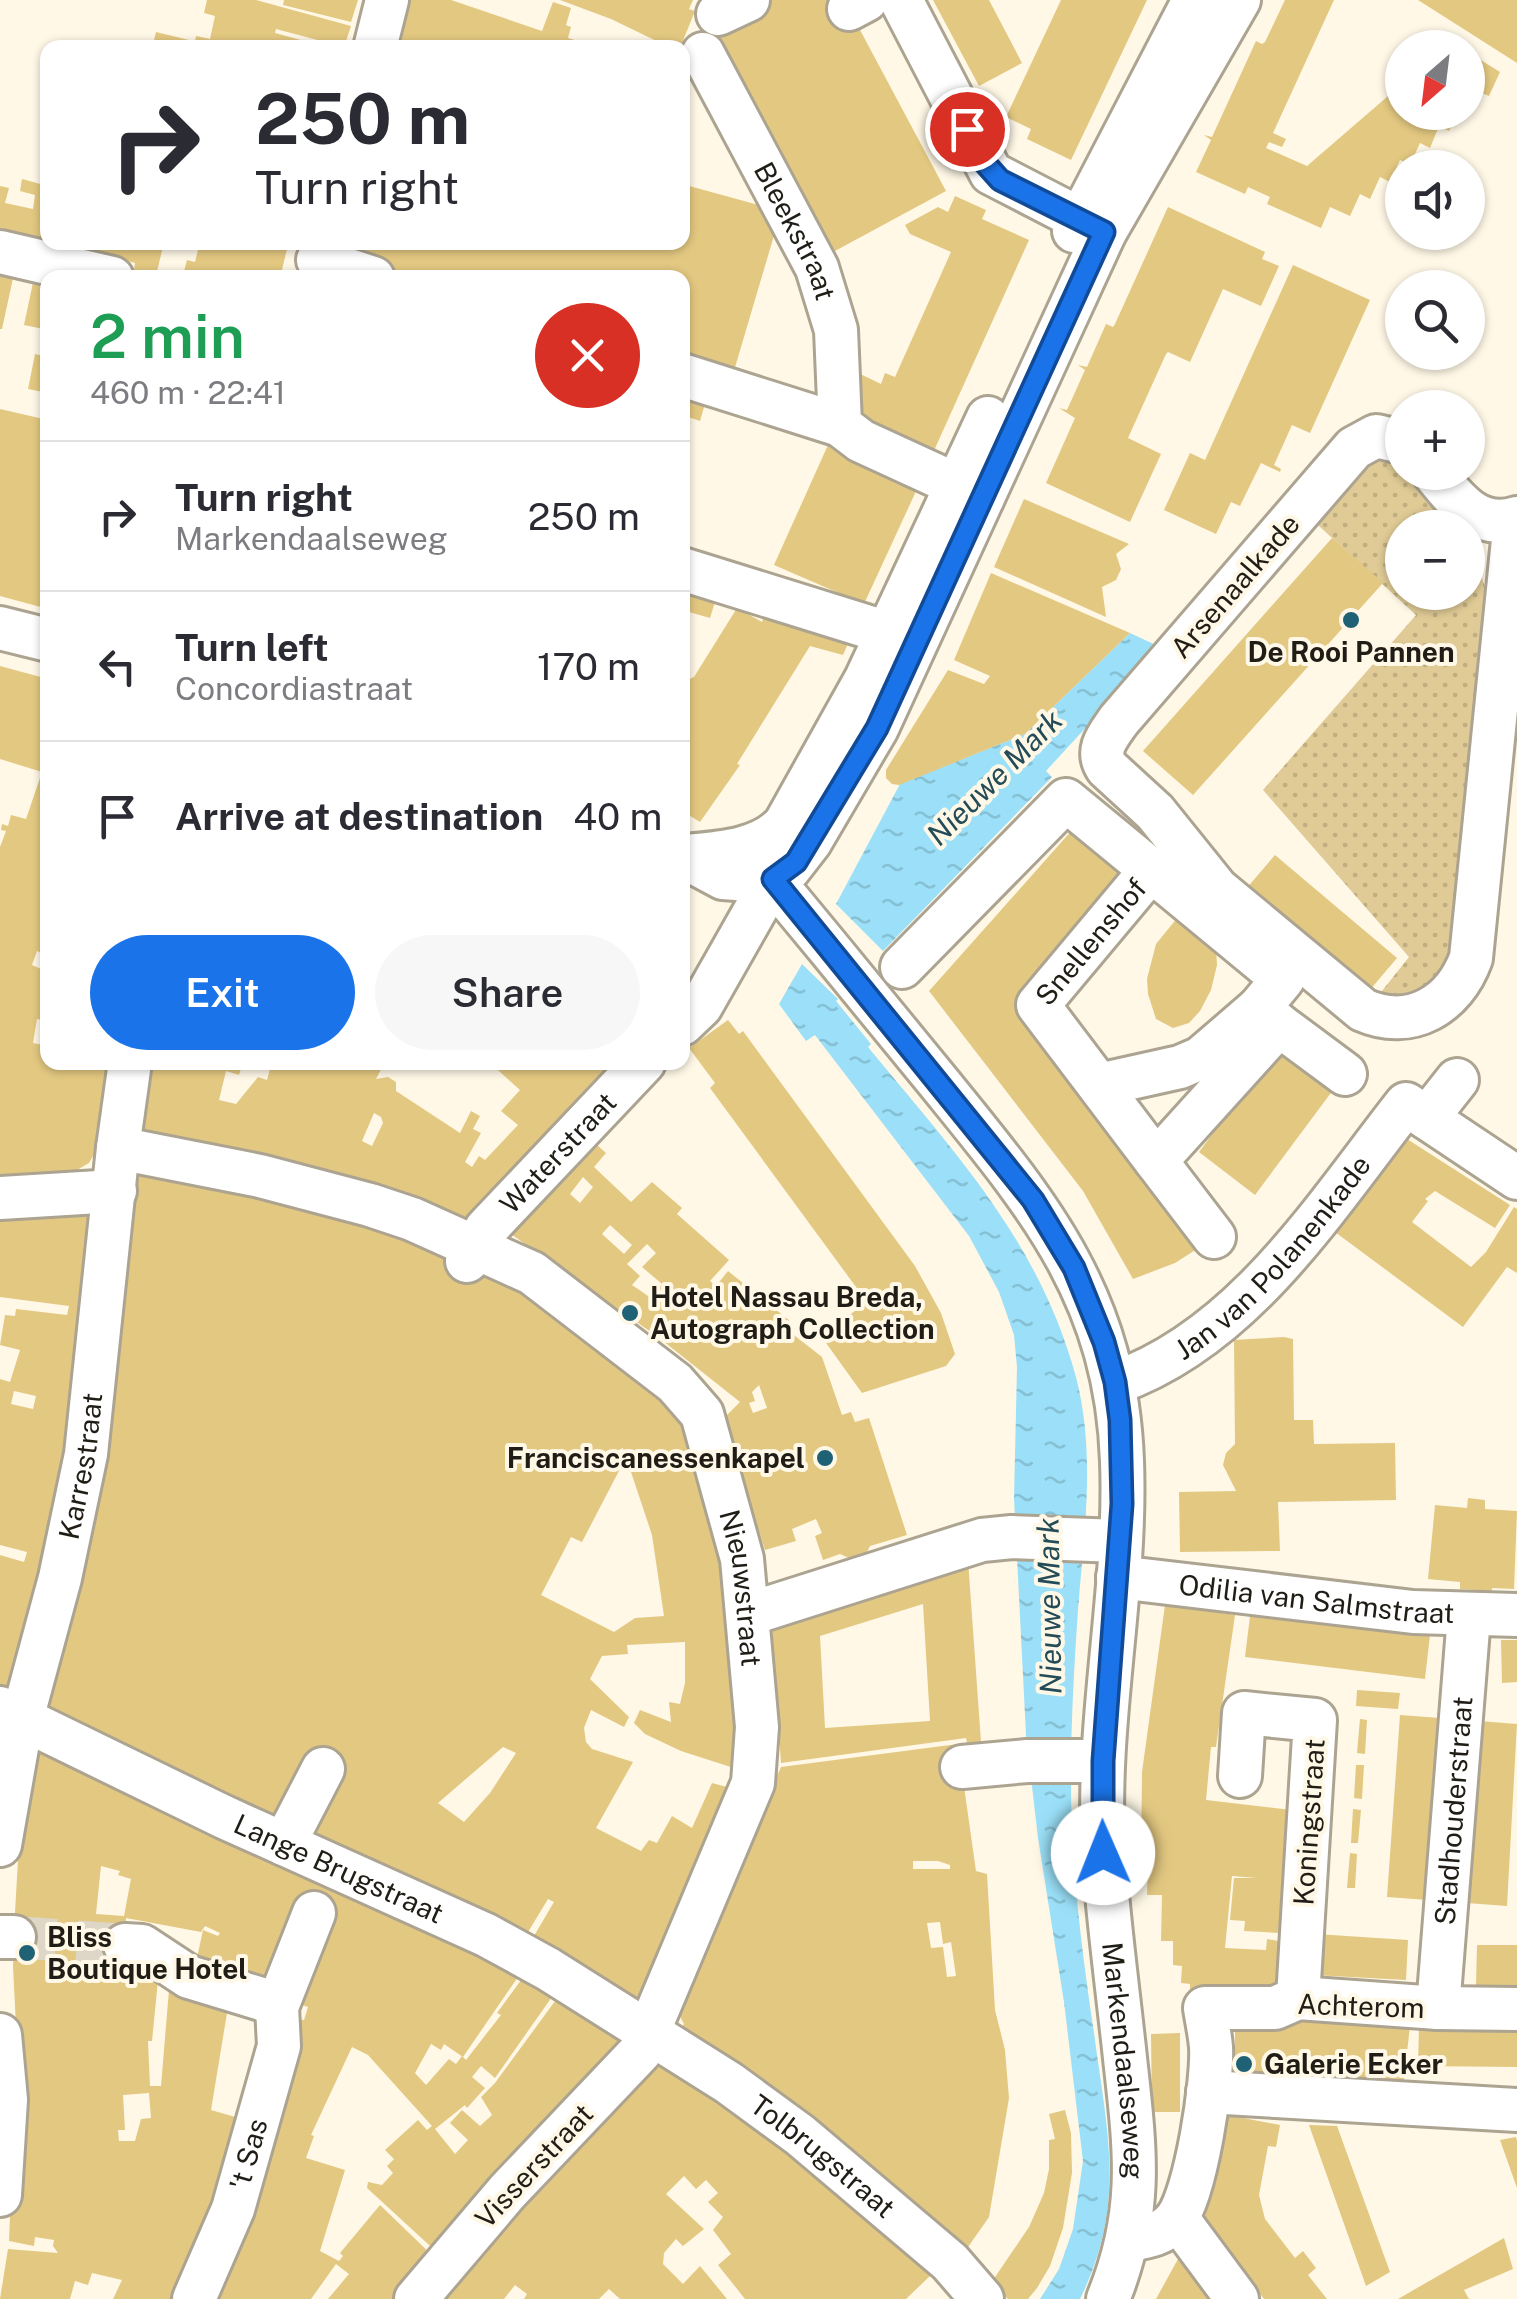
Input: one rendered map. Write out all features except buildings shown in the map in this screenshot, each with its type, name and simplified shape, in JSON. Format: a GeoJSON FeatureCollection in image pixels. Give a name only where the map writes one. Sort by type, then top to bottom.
{"type":"FeatureCollection","features":[{"type":"Feature","properties":{"kind":"street"},"geometry":{"type":"LineString","coordinates":[[376,40],[387,0]]}},
{"type":"Feature","properties":{"kind":"street"},"geometry":{"type":"LineString","coordinates":[[901,0],[991,172],[1092,226]]}},
{"type":"Feature","properties":{"kind":"street"},"geometry":{"type":"LineString","coordinates":[[771,860],[796,862],[877,728],[902,640],[1194,0]]}},
{"type":"Feature","properties":{"kind":"street"},"geometry":{"type":"LineString","coordinates":[[1092,226],[1238,0]]}},
{"type":"Feature","properties":{"kind":"street","name":"Bleekstraat"},"geometry":{"type":"LineString","coordinates":[[704,54],[817,268],[836,330],[840,425]]}},
{"type":"Feature","properties":{"kind":"street"},"geometry":{"type":"LineString","coordinates":[[0,252],[77,270]]}},
{"type":"Feature","properties":{"kind":"street"},"geometry":{"type":"LineString","coordinates":[[318,260],[349,270]]}},
{"type":"Feature","properties":{"kind":"street"},"geometry":{"type":"LineString","coordinates":[[690,377],[840,425],[862,441],[970,491]]}},
{"type":"Feature","properties":{"kind":"street","name":"Arsenaalkade"},"geometry":{"type":"LineString","coordinates":[[1385,439],[1368,438],[1354,448],[1119,720],[1102,747],[1102,762],[1112,775],[1155,812],[1216,889],[1363,1010],[1400,1018],[1436,1007],[1458,986],[1474,948],[1516,519]]}},
{"type":"Feature","properties":{"kind":"street"},"geometry":{"type":"LineString","coordinates":[[1449,490],[1470,513],[1492,521],[1516,519]]}},
{"type":"Feature","properties":{"kind":"street"},"geometry":{"type":"LineString","coordinates":[[690,570],[764,584],[902,640]]}},
{"type":"Feature","properties":{"kind":"street"},"geometry":{"type":"LineString","coordinates":[[0,628],[40,638]]}},
{"type":"Feature","properties":{"kind":"street"},"geometry":{"type":"LineString","coordinates":[[902,967],[1066,800],[1151,870]]}},
{"type":"Feature","properties":{"kind":"street"},"geometry":{"type":"LineString","coordinates":[[696,855],[723,878],[752,882],[771,860]]}},
{"type":"Feature","properties":{"kind":"street"},"geometry":{"type":"LineString","coordinates":[[690,1016],[700,1006],[771,860]]}},
{"type":"Feature","properties":{"kind":"street","name":"Markendaalseweg"},"geometry":{"type":"LineString","coordinates":[[771,860],[1033,1200],[1090,1303],[1115,1382],[1122,1462],[1078,1547],[1064,1761],[1105,1882],[1136,2158],[1128,2240],[1108,2299]]}},
{"type":"Feature","properties":{"kind":"street","name":"Snellenshof"},"geometry":{"type":"LineString","coordinates":[[1156,1160],[1269,1016],[1284,979],[1151,870],[1038,1004],[1214,1237]]}},
{"type":"Feature","properties":{"kind":"street"},"geometry":{"type":"LineString","coordinates":[[1269,1016],[1345,1074]]}},
{"type":"Feature","properties":{"kind":"street","name":"Snellenshof"},"geometry":{"type":"LineString","coordinates":[[1098,1085],[1180,1067],[1269,1016]]}},
{"type":"Feature","properties":{"kind":"street","name":"Karrestraat"},"geometry":{"type":"LineString","coordinates":[[0,1846],[11,1713],[64,1562],[86,1454],[119,1205],[118,1148],[129,1070]]}},
{"type":"Feature","properties":{"kind":"street","name":"Waterstraat"},"geometry":{"type":"LineString","coordinates":[[471,1254],[486,1230],[636,1070]]}},
{"type":"Feature","properties":{"kind":"street","name":"Jan van Polanenkade"},"geometry":{"type":"LineString","coordinates":[[1115,1382],[1160,1364],[1248,1296],[1417,1112],[1457,1080]]}},
{"type":"Feature","properties":{"kind":"street"},"geometry":{"type":"LineString","coordinates":[[1417,1112],[1517,1178]]}},
{"type":"Feature","properties":{"kind":"street","name":"Nieuwstraat"},"geometry":{"type":"LineString","coordinates":[[118,1148],[328,1192],[412,1219],[471,1254],[532,1273],[675,1383],[702,1414],[742,1559],[757,1727],[753,1783],[648,2030]]}},
{"type":"Feature","properties":{"kind":"street"},"geometry":{"type":"LineString","coordinates":[[0,1198],[119,1205]]}},
{"type":"Feature","properties":{"kind":"street","name":"Odilia van Salmstraat"},"geometry":{"type":"LineString","coordinates":[[749,1614],[982,1540],[1078,1547],[1470,1616],[1517,1615]]}},
{"type":"Feature","properties":{"kind":"street","name":"Stadhouderstraat"},"geometry":{"type":"LineString","coordinates":[[1438,2008],[1470,1616]]}},
{"type":"Feature","properties":{"kind":"street","name":"Lange Brugstraat"},"geometry":{"type":"LineString","coordinates":[[11,1713],[284,1844],[324,1886],[486,1934],[648,2030]]}},
{"type":"Feature","properties":{"kind":"street","name":"Koningstraat"},"geometry":{"type":"LineString","coordinates":[[1240,1776],[1244,1714],[1315,1720],[1298,1998]]}},
{"type":"Feature","properties":{"kind":"street"},"geometry":{"type":"LineString","coordinates":[[962,1767],[1064,1761]]}},
{"type":"Feature","properties":{"kind":"street"},"geometry":{"type":"LineString","coordinates":[[284,1844],[323,1769]]}},
{"type":"Feature","properties":{"kind":"street","name":"'t Sas"},"geometry":{"type":"LineString","coordinates":[[194,2299],[233,2209],[279,2046],[278,2004],[324,1886]]}},
{"type":"Feature","properties":{"kind":"street"},"geometry":{"type":"LineString","coordinates":[[125,1945],[142,1946],[189,1978],[278,2004]]}},
{"type":"Feature","properties":{"kind":"street","name":"Achterom"},"geometry":{"type":"LineString","coordinates":[[1208,2092],[1211,2049],[1206,2008],[1275,2008],[1298,1998],[1517,2009]]}},
{"type":"Feature","properties":{"kind":"street","name":"Tolbrugstraat"},"geometry":{"type":"LineString","coordinates":[[648,2030],[729,2083],[870,2192],[964,2292]]}},
{"type":"Feature","properties":{"kind":"street","name":"Visserstraat"},"geometry":{"type":"LineString","coordinates":[[416,2299],[507,2192],[640,2052],[648,2030]]}},
{"type":"Feature","properties":{"kind":"street"},"geometry":{"type":"LineString","coordinates":[[0,2034],[6,2117],[0,2195]]}},
{"type":"Feature","properties":{"kind":"street"},"geometry":{"type":"LineString","coordinates":[[1128,2240],[1156,2235],[1177,2218],[1190,2192],[1208,2092],[1517,2110]]}},
{"type":"Feature","properties":{"kind":"street"},"geometry":{"type":"LineString","coordinates":[[1177,2218],[1237,2299]]}},
{"type":"Feature","properties":{"kind":"shaded area"},"geometry":{"type":"Polygon","coordinates":[[[1385,461],[1385,490],[1430,490],[1448,510],[1385,510],[1385,587],[1307,515],[1359,465],[1385,461]]]}},
{"type":"Feature","properties":{"kind":"shaded area"},"geometry":{"type":"Polygon","coordinates":[[[1485,587],[1490,601],[1464,919],[1449,962],[1440,975],[1405,997],[1374,1001],[1409,957],[1263,790],[1416,615],[1411,610],[1485,610],[1485,587]]]}},
{"type":"Feature","properties":{"kind":"water","name":"Nieuwe Mark"},"geometry":{"type":"Polygon","coordinates":[[[1130,633],[1160,647],[1046,771],[1052,777],[883,951],[836,904],[900,784],[1025,734],[1130,633]]]}},
{"type":"Feature","properties":{"kind":"water","name":"Nieuwe Mark"},"geometry":{"type":"Polygon","coordinates":[[[802,964],[838,999],[871,1044],[868,1047],[991,1201],[1040,1283],[1076,1377],[1086,1435],[1087,1494],[1073,1692],[1072,1830],[1080,1931],[1110,2167],[1104,2231],[1080,2299],[1040,2299],[1059,2269],[1073,2229],[1083,2161],[1026,1735],[1014,1498],[1014,1335],[999,1292],[969,1236],[815,1035],[806,1041],[779,1004],[802,964]]]}},
{"type":"Feature","properties":{"kind":"tunnel"},"geometry":{"type":"LineString","coordinates":[[14,1937],[125,1945]]}},
{"type":"Feature","properties":{"kind":"place","name":"De Rooi Pannen"},"geometry":{"type":"Point","coordinates":[1351,620]}},
{"type":"Feature","properties":{"kind":"place","name":"Hotel Nassau Breda, Autograph Collection"},"geometry":{"type":"Point","coordinates":[630,1313]}},
{"type":"Feature","properties":{"kind":"place","name":"Franciscanessenkapel"},"geometry":{"type":"Point","coordinates":[825,1458]}},
{"type":"Feature","properties":{"kind":"place","name":"Bliss Boutique Hotel"},"geometry":{"type":"Point","coordinates":[27,1953]}},
{"type":"Feature","properties":{"kind":"place","name":"Galerie Ecker"},"geometry":{"type":"Point","coordinates":[1244,2064]}},
{"type":"Feature","properties":{"kind":"route"},"geometry":{"type":"LineString","coordinates":[[967,129],[984,162],[1000,180],[1104,232],[877,728],[810,842],[796,862],[773,879],[1033,1200],[1074,1268],[1104,1342],[1120,1420],[1122,1504],[1103,1761],[1103,1853]]}}]}
